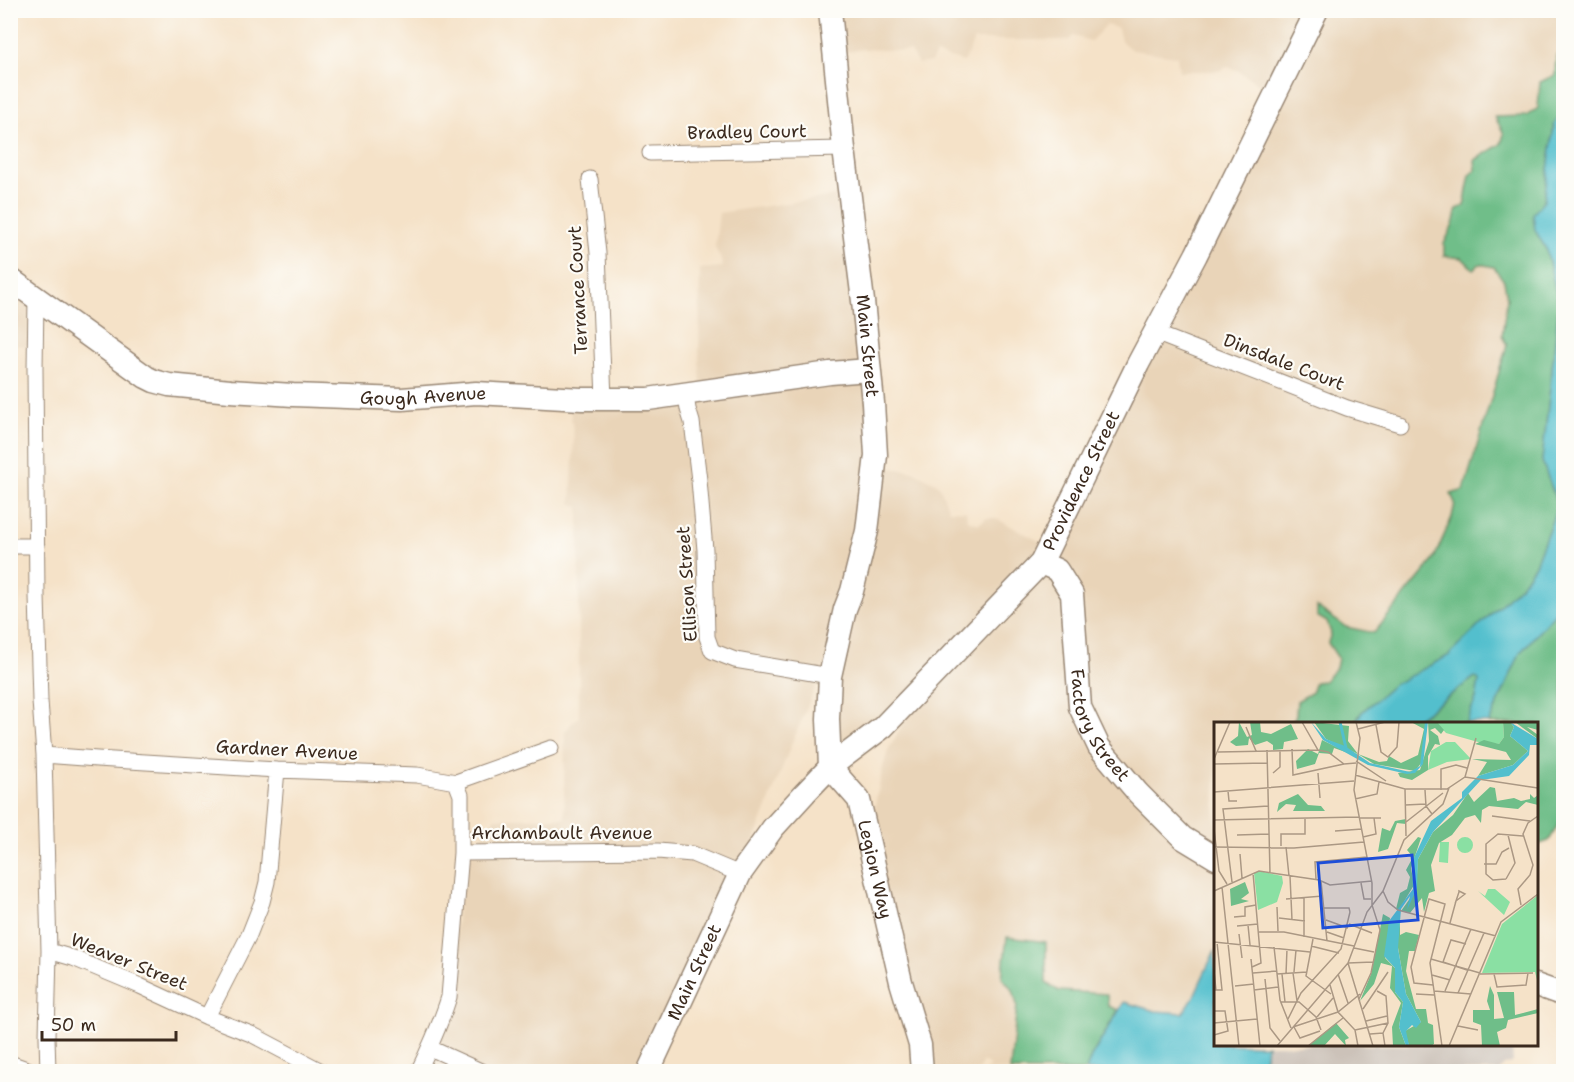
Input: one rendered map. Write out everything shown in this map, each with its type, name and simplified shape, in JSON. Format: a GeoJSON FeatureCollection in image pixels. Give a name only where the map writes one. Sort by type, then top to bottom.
{"type":"FeatureCollection","features":[{"type":"Feature","properties":{"kind":"main road","name":"Main Street"},"geometry":{"type":"LineString","coordinates":[[830,10],[863,301],[876,455],[867,531],[852,591],[845,609],[830,676]]}},
{"type":"Feature","properties":{"kind":"main road","name":"Providence Street"},"geometry":{"type":"LineString","coordinates":[[740,874],[773,828],[805,793],[831,767],[883,727],[1041,563],[1317,10]]}},
{"type":"Feature","properties":{"kind":"main road","name":"Gough Avenue"},"geometry":{"type":"LineString","coordinates":[[10,279],[146,377],[169,385],[230,391],[402,399],[476,393],[648,399],[830,373],[869,370]]}},
{"type":"Feature","properties":{"kind":"main road","name":"Factory Street"},"geometry":{"type":"LineString","coordinates":[[1041,563],[1057,570],[1072,594],[1080,706],[1099,747],[1138,793],[1183,838],[1214,857]]}},
{"type":"Feature","properties":{"kind":"main road"},"geometry":{"type":"LineString","coordinates":[[830,676],[828,719],[831,767]]}},
{"type":"Feature","properties":{"kind":"main road","name":"Legion Way"},"geometry":{"type":"LineString","coordinates":[[831,767],[859,800],[901,982],[920,1045],[922,1071]]}},
{"type":"Feature","properties":{"kind":"main road","name":"Main Street"},"geometry":{"type":"LineString","coordinates":[[648,1071],[740,874]]}},
{"type":"Feature","properties":{"kind":"main road"},"geometry":{"type":"LineString","coordinates":[[1538,986],[1563,995]]}},
{"type":"Feature","properties":{"kind":"street","name":"Bradley Court"},"geometry":{"type":"LineString","coordinates":[[650,153],[844,149]]}},
{"type":"Feature","properties":{"kind":"street","name":"Terrance Court"},"geometry":{"type":"LineString","coordinates":[[590,179],[598,253],[604,399]]}},
{"type":"Feature","properties":{"kind":"street"},"geometry":{"type":"LineString","coordinates":[[36,298],[40,701],[44,755],[49,951],[48,1071]]}},
{"type":"Feature","properties":{"kind":"street","name":"Dinsdale Court"},"geometry":{"type":"LineString","coordinates":[[1155,333],[1347,408],[1400,424]]}},
{"type":"Feature","properties":{"kind":"street","name":"Ellison Street"},"geometry":{"type":"LineString","coordinates":[[686,394],[699,480],[705,550],[707,638],[712,651],[735,660],[830,676]]}},
{"type":"Feature","properties":{"kind":"street"},"geometry":{"type":"LineString","coordinates":[[10,546],[37,546]]}},
{"type":"Feature","properties":{"kind":"street"},"geometry":{"type":"LineString","coordinates":[[461,853],[461,795],[456,782],[551,748]]}},
{"type":"Feature","properties":{"kind":"street","name":"Gardner Avenue"},"geometry":{"type":"LineString","coordinates":[[44,755],[277,770],[417,775],[456,782]]}},
{"type":"Feature","properties":{"kind":"street"},"geometry":{"type":"LineString","coordinates":[[207,1017],[249,935],[262,902],[267,882],[277,770]]}},
{"type":"Feature","properties":{"kind":"street","name":"Archambault Avenue"},"geometry":{"type":"LineString","coordinates":[[418,1071],[430,1048],[449,997],[461,853],[658,851],[692,854],[740,874]]}},
{"type":"Feature","properties":{"kind":"street","name":"Weaver Street"},"geometry":{"type":"LineString","coordinates":[[49,951],[73,958],[250,1034],[323,1071]]}},
{"type":"Feature","properties":{"kind":"street"},"geometry":{"type":"LineString","coordinates":[[430,1048],[483,1071]]}},
{"type":"Feature","properties":{"kind":"street"},"geometry":{"type":"LineString","coordinates":[[10,1063],[35,1071]]}},
{"type":"Feature","properties":{"kind":"shaded area"},"geometry":{"type":"Polygon","coordinates":[[[831,11],[1563,11],[1563,51],[1556,56],[1555,75],[1540,82],[1538,108],[1504,134],[1501,144],[1475,160],[1477,170],[1470,176],[1464,206],[1457,209],[1453,225],[1444,244],[1444,256],[1462,258],[1494,267],[1504,281],[1507,298],[1502,336],[1507,344],[1464,490],[1456,503],[1433,561],[1374,634],[1346,628],[1317,607],[1331,633],[1328,643],[1338,658],[1336,668],[1324,681],[1315,682],[1311,694],[1297,701],[1296,716],[1293,722],[1214,722],[1214,952],[1193,998],[1183,1013],[1155,1011],[1124,1002],[1118,1010],[1108,1006],[1107,994],[1059,991],[1045,982],[1002,978],[1013,990],[1017,1005],[1010,1071],[985,1071],[990,1066],[983,1062],[978,1071],[924,1071],[871,825],[888,751],[904,721],[842,751],[826,680],[819,679],[753,843],[649,1071],[419,1072],[449,1001],[463,855],[474,846],[495,818],[565,818],[565,732],[579,717],[579,507],[571,503],[574,438],[570,409],[702,388],[699,361],[700,269],[723,267],[715,248],[719,213],[850,194],[875,466],[913,471],[939,485],[949,510],[966,511],[967,520],[979,524],[986,518],[995,518],[1043,543],[1274,94],[1237,70],[1227,67],[1219,71],[1179,71],[1177,56],[1132,50],[1121,41],[1118,28],[1106,25],[1091,41],[1073,36],[1069,40],[974,40],[964,62],[936,54],[931,62],[918,64],[910,51],[864,49],[837,53],[831,11]]]}},
{"type":"Feature","properties":{"kind":"shaded area"},"geometry":{"type":"Polygon","coordinates":[[[10,277],[31,290],[36,346],[11,345],[10,277]]]}},
{"type":"Feature","properties":{"kind":"shaded area"},"geometry":{"type":"Polygon","coordinates":[[[1267,1046],[1516,1046],[1512,1048],[1513,1062],[1504,1065],[1499,1071],[1262,1072],[1267,1046]]]}},
{"type":"Feature","properties":{"kind":"green space"},"geometry":{"type":"Polygon","coordinates":[[[1563,51],[1563,112],[1554,125],[1544,201],[1535,230],[1546,249],[1559,305],[1542,461],[1558,505],[1535,565],[1522,584],[1448,656],[1393,685],[1362,712],[1355,722],[1293,722],[1297,701],[1311,693],[1315,682],[1324,681],[1336,668],[1338,658],[1328,643],[1331,633],[1327,622],[1317,616],[1317,607],[1346,627],[1374,633],[1433,561],[1452,517],[1455,503],[1451,494],[1464,490],[1507,345],[1502,336],[1507,298],[1504,281],[1494,267],[1480,264],[1473,269],[1462,258],[1444,256],[1444,244],[1453,225],[1457,209],[1464,206],[1470,175],[1476,170],[1475,160],[1501,144],[1504,134],[1495,117],[1526,116],[1538,108],[1540,82],[1555,75],[1556,56],[1563,51]]]}},
{"type":"Feature","properties":{"kind":"green space"},"geometry":{"type":"Polygon","coordinates":[[[1563,604],[1563,816],[1549,841],[1538,845],[1538,722],[1490,722],[1520,653],[1563,604]]]}},
{"type":"Feature","properties":{"kind":"green space"},"geometry":{"type":"Polygon","coordinates":[[[1475,677],[1479,680],[1476,698],[1466,722],[1414,722],[1475,677]]]}},
{"type":"Feature","properties":{"kind":"green space"},"geometry":{"type":"Polygon","coordinates":[[[1007,937],[1046,942],[1046,983],[1059,991],[1107,994],[1108,1006],[1118,1010],[1091,1057],[1086,1071],[1010,1071],[1017,1005],[1013,990],[1002,978],[1007,937]]]}},
{"type":"Feature","properties":{"kind":"water"},"geometry":{"type":"Polygon","coordinates":[[[1563,112],[1563,604],[1520,653],[1489,722],[1466,722],[1476,698],[1479,680],[1475,677],[1412,722],[1355,722],[1362,712],[1393,685],[1448,656],[1522,584],[1535,565],[1558,505],[1542,461],[1559,305],[1546,249],[1535,230],[1533,214],[1544,201],[1554,125],[1563,112]]]}},
{"type":"Feature","properties":{"kind":"water"},"geometry":{"type":"Polygon","coordinates":[[[1214,952],[1214,1046],[1267,1046],[1262,1071],[1086,1071],[1091,1057],[1124,1002],[1155,1011],[1183,1013],[1193,998],[1214,952]]]}}]}
